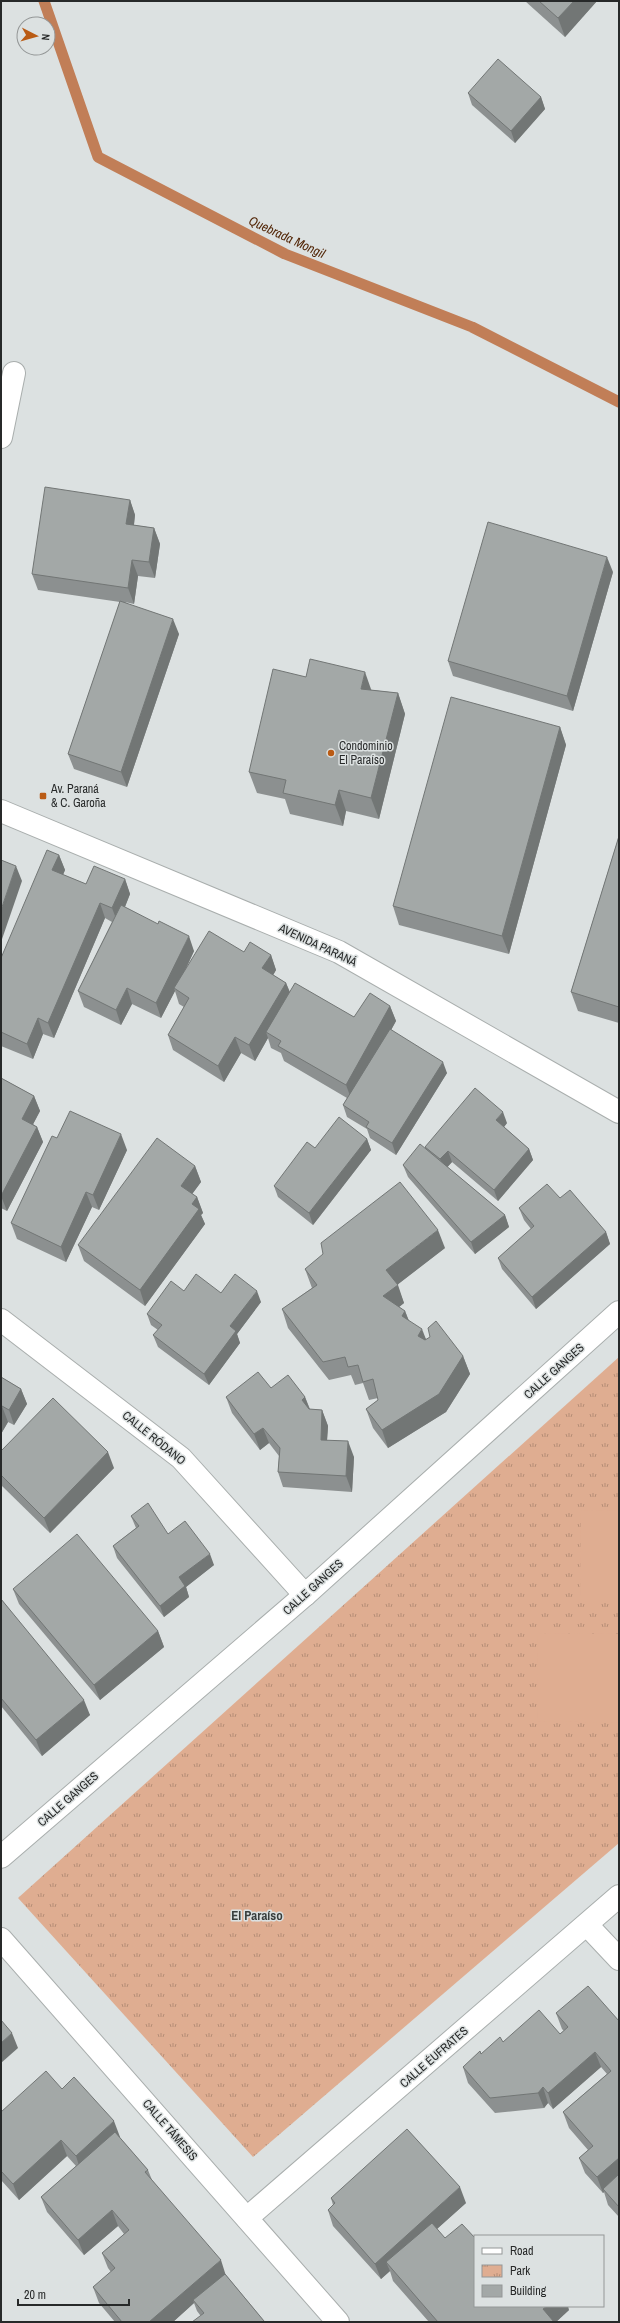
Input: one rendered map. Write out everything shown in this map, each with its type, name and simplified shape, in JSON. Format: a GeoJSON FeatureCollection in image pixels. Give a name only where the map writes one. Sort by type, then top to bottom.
{"type":"FeatureCollection","features":[{"type":"Feature","properties":{"kind":"street"},"geometry":{"type":"LineString","coordinates":[[1,437],[14,373]]}},
{"type":"Feature","properties":{"kind":"street","name":"AVENIDA PARANÁ"},"geometry":{"type":"LineString","coordinates":[[1,811],[339,952],[619,1112]]}},
{"type":"Feature","properties":{"kind":"street","name":"CALLE GANGES"},"geometry":{"type":"LineString","coordinates":[[1,1857],[305,1595],[619,1312]]}},
{"type":"Feature","properties":{"kind":"street","name":"CALLE RÓDANO"},"geometry":{"type":"LineString","coordinates":[[1,1320],[181,1458],[305,1595]]}},
{"type":"Feature","properties":{"kind":"street","name":"CALLE ÉUFRATES"},"geometry":{"type":"LineString","coordinates":[[247,2218],[619,1896]]}},
{"type":"Feature","properties":{"kind":"street"},"geometry":{"type":"LineString","coordinates":[[587,1924],[619,1960]]}},
{"type":"Feature","properties":{"kind":"street","name":"CALLE TÁMESIS"},"geometry":{"type":"LineString","coordinates":[[1,1939],[338,2322]]}},
{"type":"Feature","properties":{"kind":"green space"},"geometry":{"type":"Polygon","coordinates":[[[619,1357],[619,1843],[253,2157],[18,1898],[619,1357]]]}},
{"type":"Feature","properties":{"kind":"green space"},"geometry":{"type":"Polygon","coordinates":[[[581,1510],[619,1511],[619,1599],[580,1599],[581,1510]]]}},
{"type":"Feature","properties":{"kind":"green space"},"geometry":{"type":"Polygon","coordinates":[[[538,1633],[619,1634],[619,1723],[537,1721],[538,1633]]]}},
{"type":"Feature","properties":{"kind":"building"},"geometry":{"type":"Polygon","coordinates":[[[539,1],[574,1],[558,18],[539,1]]]}},
{"type":"Feature","properties":{"kind":"building"},"geometry":{"type":"Polygon","coordinates":[[[498,59],[541,97],[511,131],[468,93],[498,59]]]}},
{"type":"Feature","properties":{"kind":"building"},"geometry":{"type":"Polygon","coordinates":[[[45,487],[130,500],[126,524],[154,528],[149,562],[132,560],[128,588],[32,574],[45,487]]]}},
{"type":"Feature","properties":{"kind":"building"},"geometry":{"type":"Polygon","coordinates":[[[488,522],[607,557],[567,696],[448,661],[488,522]]]}},
{"type":"Feature","properties":{"kind":"building"},"geometry":{"type":"Polygon","coordinates":[[[120,601],[173,619],[121,772],[68,754],[120,601]]]}},
{"type":"Feature","properties":{"kind":"building","name":"Condominio El Paraíso"},"geometry":{"type":"Polygon","coordinates":[[[310,659],[365,672],[361,689],[398,693],[371,798],[339,790],[335,805],[283,793],[286,780],[249,772],[273,669],[306,677],[310,659]]]}},
{"type":"Feature","properties":{"kind":"building"},"geometry":{"type":"Polygon","coordinates":[[[451,697],[560,727],[502,936],[393,906],[451,697]]]}},
{"type":"Feature","properties":{"kind":"building"},"geometry":{"type":"Polygon","coordinates":[[[619,836],[619,1007],[571,992],[619,836]]]}},
{"type":"Feature","properties":{"kind":"building"},"geometry":{"type":"Polygon","coordinates":[[[47,850],[59,855],[52,870],[86,884],[94,866],[125,879],[112,908],[100,903],[48,1023],[38,1018],[27,1044],[1,1032],[1,958],[47,850]]]}},
{"type":"Feature","properties":{"kind":"building"},"geometry":{"type":"Polygon","coordinates":[[[1,860],[16,866],[1,910],[1,860]]]}},
{"type":"Feature","properties":{"kind":"building"},"geometry":{"type":"Polygon","coordinates":[[[121,905],[158,924],[159,921],[189,936],[156,1003],[127,988],[116,1010],[78,991],[121,905]]]}},
{"type":"Feature","properties":{"kind":"building"},"geometry":{"type":"Polygon","coordinates":[[[209,931],[244,952],[250,942],[271,955],[262,968],[286,983],[249,1045],[235,1037],[218,1066],[168,1035],[189,998],[174,988],[209,931]]]}},
{"type":"Feature","properties":{"kind":"building"},"geometry":{"type":"Polygon","coordinates":[[[295,983],[354,1017],[370,993],[390,1006],[346,1085],[278,1046],[281,1041],[266,1032],[295,983]]]}},
{"type":"Feature","properties":{"kind":"building"},"geometry":{"type":"Polygon","coordinates":[[[390,1029],[443,1062],[392,1143],[366,1127],[369,1122],[343,1105],[390,1029]]]}},
{"type":"Feature","properties":{"kind":"building"},"geometry":{"type":"Polygon","coordinates":[[[1,1078],[34,1096],[22,1119],[37,1127],[1,1196],[1,1078]]]}},
{"type":"Feature","properties":{"kind":"building"},"geometry":{"type":"Polygon","coordinates":[[[475,1088],[503,1112],[496,1120],[529,1149],[494,1190],[448,1151],[440,1159],[425,1147],[475,1088]]]}},
{"type":"Feature","properties":{"kind":"building"},"geometry":{"type":"Polygon","coordinates":[[[70,1111],[121,1134],[93,1195],[86,1192],[61,1247],[11,1223],[52,1136],[57,1138],[70,1111]]]}},
{"type":"Feature","properties":{"kind":"building"},"geometry":{"type":"Polygon","coordinates":[[[339,1117],[367,1139],[309,1213],[274,1186],[307,1142],[315,1148],[339,1117]]]}},
{"type":"Feature","properties":{"kind":"building"},"geometry":{"type":"Polygon","coordinates":[[[157,1138],[195,1166],[181,1186],[197,1197],[192,1204],[199,1209],[140,1290],[78,1245],[157,1138]]]}},
{"type":"Feature","properties":{"kind":"building"},"geometry":{"type":"Polygon","coordinates":[[[420,1144],[505,1215],[471,1242],[403,1165],[420,1144]]]}},
{"type":"Feature","properties":{"kind":"building"},"geometry":{"type":"Polygon","coordinates":[[[400,1182],[438,1230],[386,1270],[398,1285],[383,1296],[405,1311],[402,1316],[422,1329],[418,1336],[425,1340],[430,1337],[428,1328],[436,1321],[463,1356],[439,1394],[382,1430],[366,1409],[378,1400],[373,1379],[363,1382],[358,1365],[348,1367],[345,1357],[323,1362],[282,1309],[317,1285],[305,1269],[323,1254],[321,1243],[400,1182]]]}},
{"type":"Feature","properties":{"kind":"building"},"geometry":{"type":"Polygon","coordinates":[[[547,1184],[560,1198],[570,1190],[606,1232],[532,1297],[498,1258],[534,1226],[519,1208],[547,1184]]]}},
{"type":"Feature","properties":{"kind":"building"},"geometry":{"type":"Polygon","coordinates":[[[196,1274],[221,1293],[235,1274],[257,1291],[230,1326],[236,1331],[204,1374],[153,1335],[162,1325],[147,1314],[171,1281],[184,1291],[196,1274]]]}},
{"type":"Feature","properties":{"kind":"building"},"geometry":{"type":"Polygon","coordinates":[[[258,1372],[271,1388],[288,1375],[305,1397],[302,1400],[309,1409],[322,1410],[321,1440],[348,1441],[346,1476],[278,1472],[280,1448],[263,1428],[254,1434],[226,1397],[258,1372]]]}},
{"type":"Feature","properties":{"kind":"building"},"geometry":{"type":"Polygon","coordinates":[[[1,1377],[21,1389],[9,1410],[2,1406],[1,1408],[1,1377]]]}},
{"type":"Feature","properties":{"kind":"building"},"geometry":{"type":"Polygon","coordinates":[[[53,1398],[108,1452],[44,1518],[1,1475],[1,1451],[53,1398]]]}},
{"type":"Feature","properties":{"kind":"building"},"geometry":{"type":"Polygon","coordinates":[[[148,1503],[168,1534],[185,1521],[210,1554],[179,1577],[185,1586],[160,1606],[113,1546],[139,1526],[131,1516],[148,1503]]]}},
{"type":"Feature","properties":{"kind":"building"},"geometry":{"type":"Polygon","coordinates":[[[77,1534],[158,1631],[94,1685],[13,1589],[77,1534]]]}},
{"type":"Feature","properties":{"kind":"building"},"geometry":{"type":"Polygon","coordinates":[[[1,1599],[84,1700],[36,1740],[1,1698],[1,1599]]]}},
{"type":"Feature","properties":{"kind":"building"},"geometry":{"type":"Polygon","coordinates":[[[588,1986],[619,2021],[619,2158],[597,2177],[579,2158],[593,2146],[563,2112],[611,2071],[595,2052],[548,2093],[543,2087],[538,2093],[490,2098],[463,2067],[480,2051],[481,2054],[500,2037],[503,2042],[539,2010],[560,2034],[568,2027],[556,2013],[588,1986]]]}},
{"type":"Feature","properties":{"kind":"building"},"geometry":{"type":"Polygon","coordinates":[[[1,2020],[12,2033],[1,2043],[1,2020]]]}},
{"type":"Feature","properties":{"kind":"building"},"geometry":{"type":"Polygon","coordinates":[[[46,2071],[62,2089],[74,2077],[114,2121],[76,2156],[61,2140],[13,2184],[1,2171],[1,2112],[46,2071]]]}},
{"type":"Feature","properties":{"kind":"building"},"geometry":{"type":"Polygon","coordinates":[[[407,2129],[460,2187],[375,2264],[328,2210],[335,2203],[331,2198],[407,2129]]]}},
{"type":"Feature","properties":{"kind":"building"},"geometry":{"type":"Polygon","coordinates":[[[115,2132],[148,2170],[145,2172],[221,2260],[149,2322],[122,2322],[93,2287],[115,2268],[102,2253],[129,2230],[112,2210],[78,2240],[41,2197],[115,2132]]]}},
{"type":"Feature","properties":{"kind":"building"},"geometry":{"type":"Polygon","coordinates":[[[619,2174],[619,2207],[603,2189],[619,2174]]]}},
{"type":"Feature","properties":{"kind":"building"},"geometry":{"type":"Polygon","coordinates":[[[432,2223],[445,2238],[462,2224],[474,2237],[474,2307],[546,2307],[543,2309],[554,2322],[438,2322],[386,2262],[432,2223]]]}},
{"type":"Feature","properties":{"kind":"building"},"geometry":{"type":"Polygon","coordinates":[[[225,2274],[264,2321],[192,2322],[204,2313],[193,2300],[225,2274]]]}},
{"type":"Feature","properties":{"kind":"waterway","name":"Quebrada Mongil"},"geometry":{"type":"LineString","coordinates":[[44,1],[98,157],[285,254],[472,327],[619,402]]}},
{"type":"Feature","properties":{"kind":"place","name":"Condominio El Paraíso"},"geometry":{"type":"Point","coordinates":[331,753]}},
{"type":"Feature","properties":{"kind":"place","name":"Av. Paraná & C. Garoña"},"geometry":{"type":"Point","coordinates":[43,796]}},
{"type":"Feature","properties":{"kind":"district","name":"El Paraíso"},"geometry":{"type":"Point","coordinates":[257,1915]}}]}
